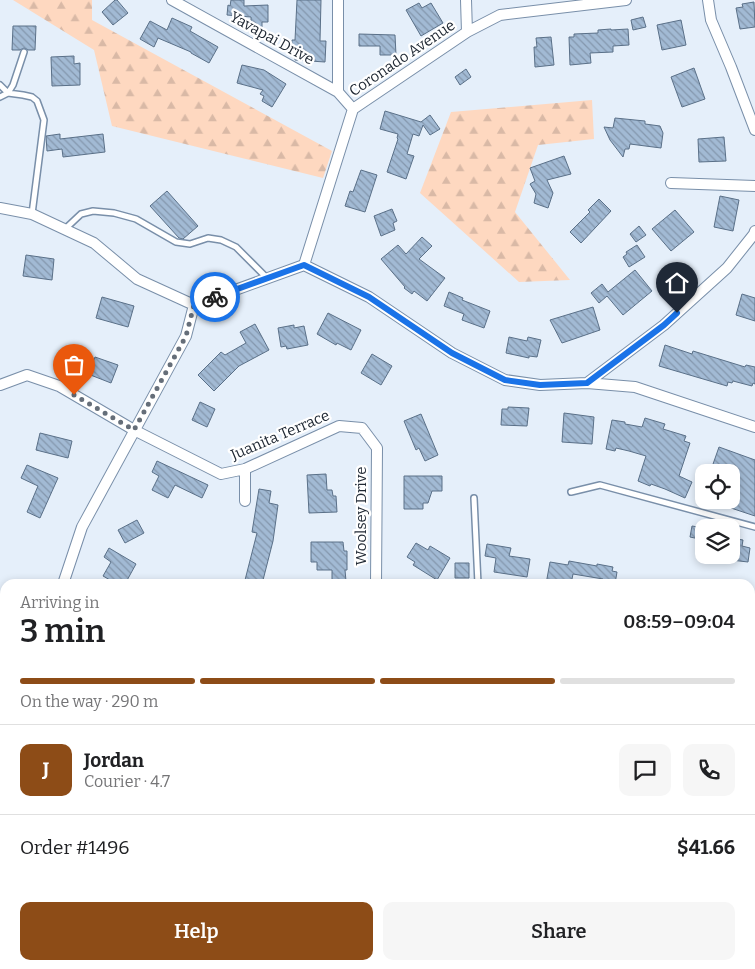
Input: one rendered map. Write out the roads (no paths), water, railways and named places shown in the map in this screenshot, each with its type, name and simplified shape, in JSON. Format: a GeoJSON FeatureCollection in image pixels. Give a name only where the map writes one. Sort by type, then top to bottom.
{"type":"FeatureCollection","features":[{"type":"Feature","properties":{"kind":"street","name":"Yavapai Drive"},"geometry":{"type":"LineString","coordinates":[[172,0],[338,92],[353,109]]}},
{"type":"Feature","properties":{"kind":"street"},"geometry":{"type":"LineString","coordinates":[[338,0],[338,92]]}},
{"type":"Feature","properties":{"kind":"street"},"geometry":{"type":"LineString","coordinates":[[466,0],[467,32]]}},
{"type":"Feature","properties":{"kind":"street","name":"Coronado Avenue"},"geometry":{"type":"LineString","coordinates":[[304,265],[353,109],[467,32],[500,15],[626,0]]}},
{"type":"Feature","properties":{"kind":"street"},"geometry":{"type":"LineString","coordinates":[[708,0],[711,20],[755,130]]}},
{"type":"Feature","properties":{"kind":"street"},"geometry":{"type":"LineString","coordinates":[[671,183],[755,186]]}},
{"type":"Feature","properties":{"kind":"street"},"geometry":{"type":"LineString","coordinates":[[0,208],[32,214],[94,243],[138,279],[194,305],[304,265],[369,297],[452,353],[505,380],[540,385],[587,383],[635,386],[755,427]]}},
{"type":"Feature","properties":{"kind":"street"},"geometry":{"type":"LineString","coordinates":[[587,383],[664,325],[727,268],[755,233]]}},
{"type":"Feature","properties":{"kind":"street"},"geometry":{"type":"LineString","coordinates":[[64,579],[82,527],[186,336],[194,305]]}},
{"type":"Feature","properties":{"kind":"street","name":"Juanita Terrace"},"geometry":{"type":"LineString","coordinates":[[0,385],[27,375],[59,386],[134,430],[221,474],[245,469],[339,426],[362,428],[377,448]]}},
{"type":"Feature","properties":{"kind":"street","name":"Woolsey Drive"},"geometry":{"type":"LineString","coordinates":[[376,579],[377,448]]}},
{"type":"Feature","properties":{"kind":"street"},"geometry":{"type":"LineString","coordinates":[[245,469],[245,501]]}},
{"type":"Feature","properties":{"kind":"lane"},"geometry":{"type":"LineString","coordinates":[[8,93],[13,85],[24,52]]}},
{"type":"Feature","properties":{"kind":"lane"},"geometry":{"type":"LineString","coordinates":[[0,85],[8,93]]}},
{"type":"Feature","properties":{"kind":"lane"},"geometry":{"type":"LineString","coordinates":[[0,96],[8,93],[32,97],[37,102],[44,120],[32,214]]}},
{"type":"Feature","properties":{"kind":"lane"},"geometry":{"type":"LineString","coordinates":[[64,229],[81,214],[93,212],[114,213],[136,220],[176,242],[190,244],[208,238],[221,240],[236,247],[267,278]]}},
{"type":"Feature","properties":{"kind":"lane"},"geometry":{"type":"LineString","coordinates":[[572,492],[600,485],[755,527]]}},
{"type":"Feature","properties":{"kind":"lane"},"geometry":{"type":"LineString","coordinates":[[474,498],[478,579]]}}]}
